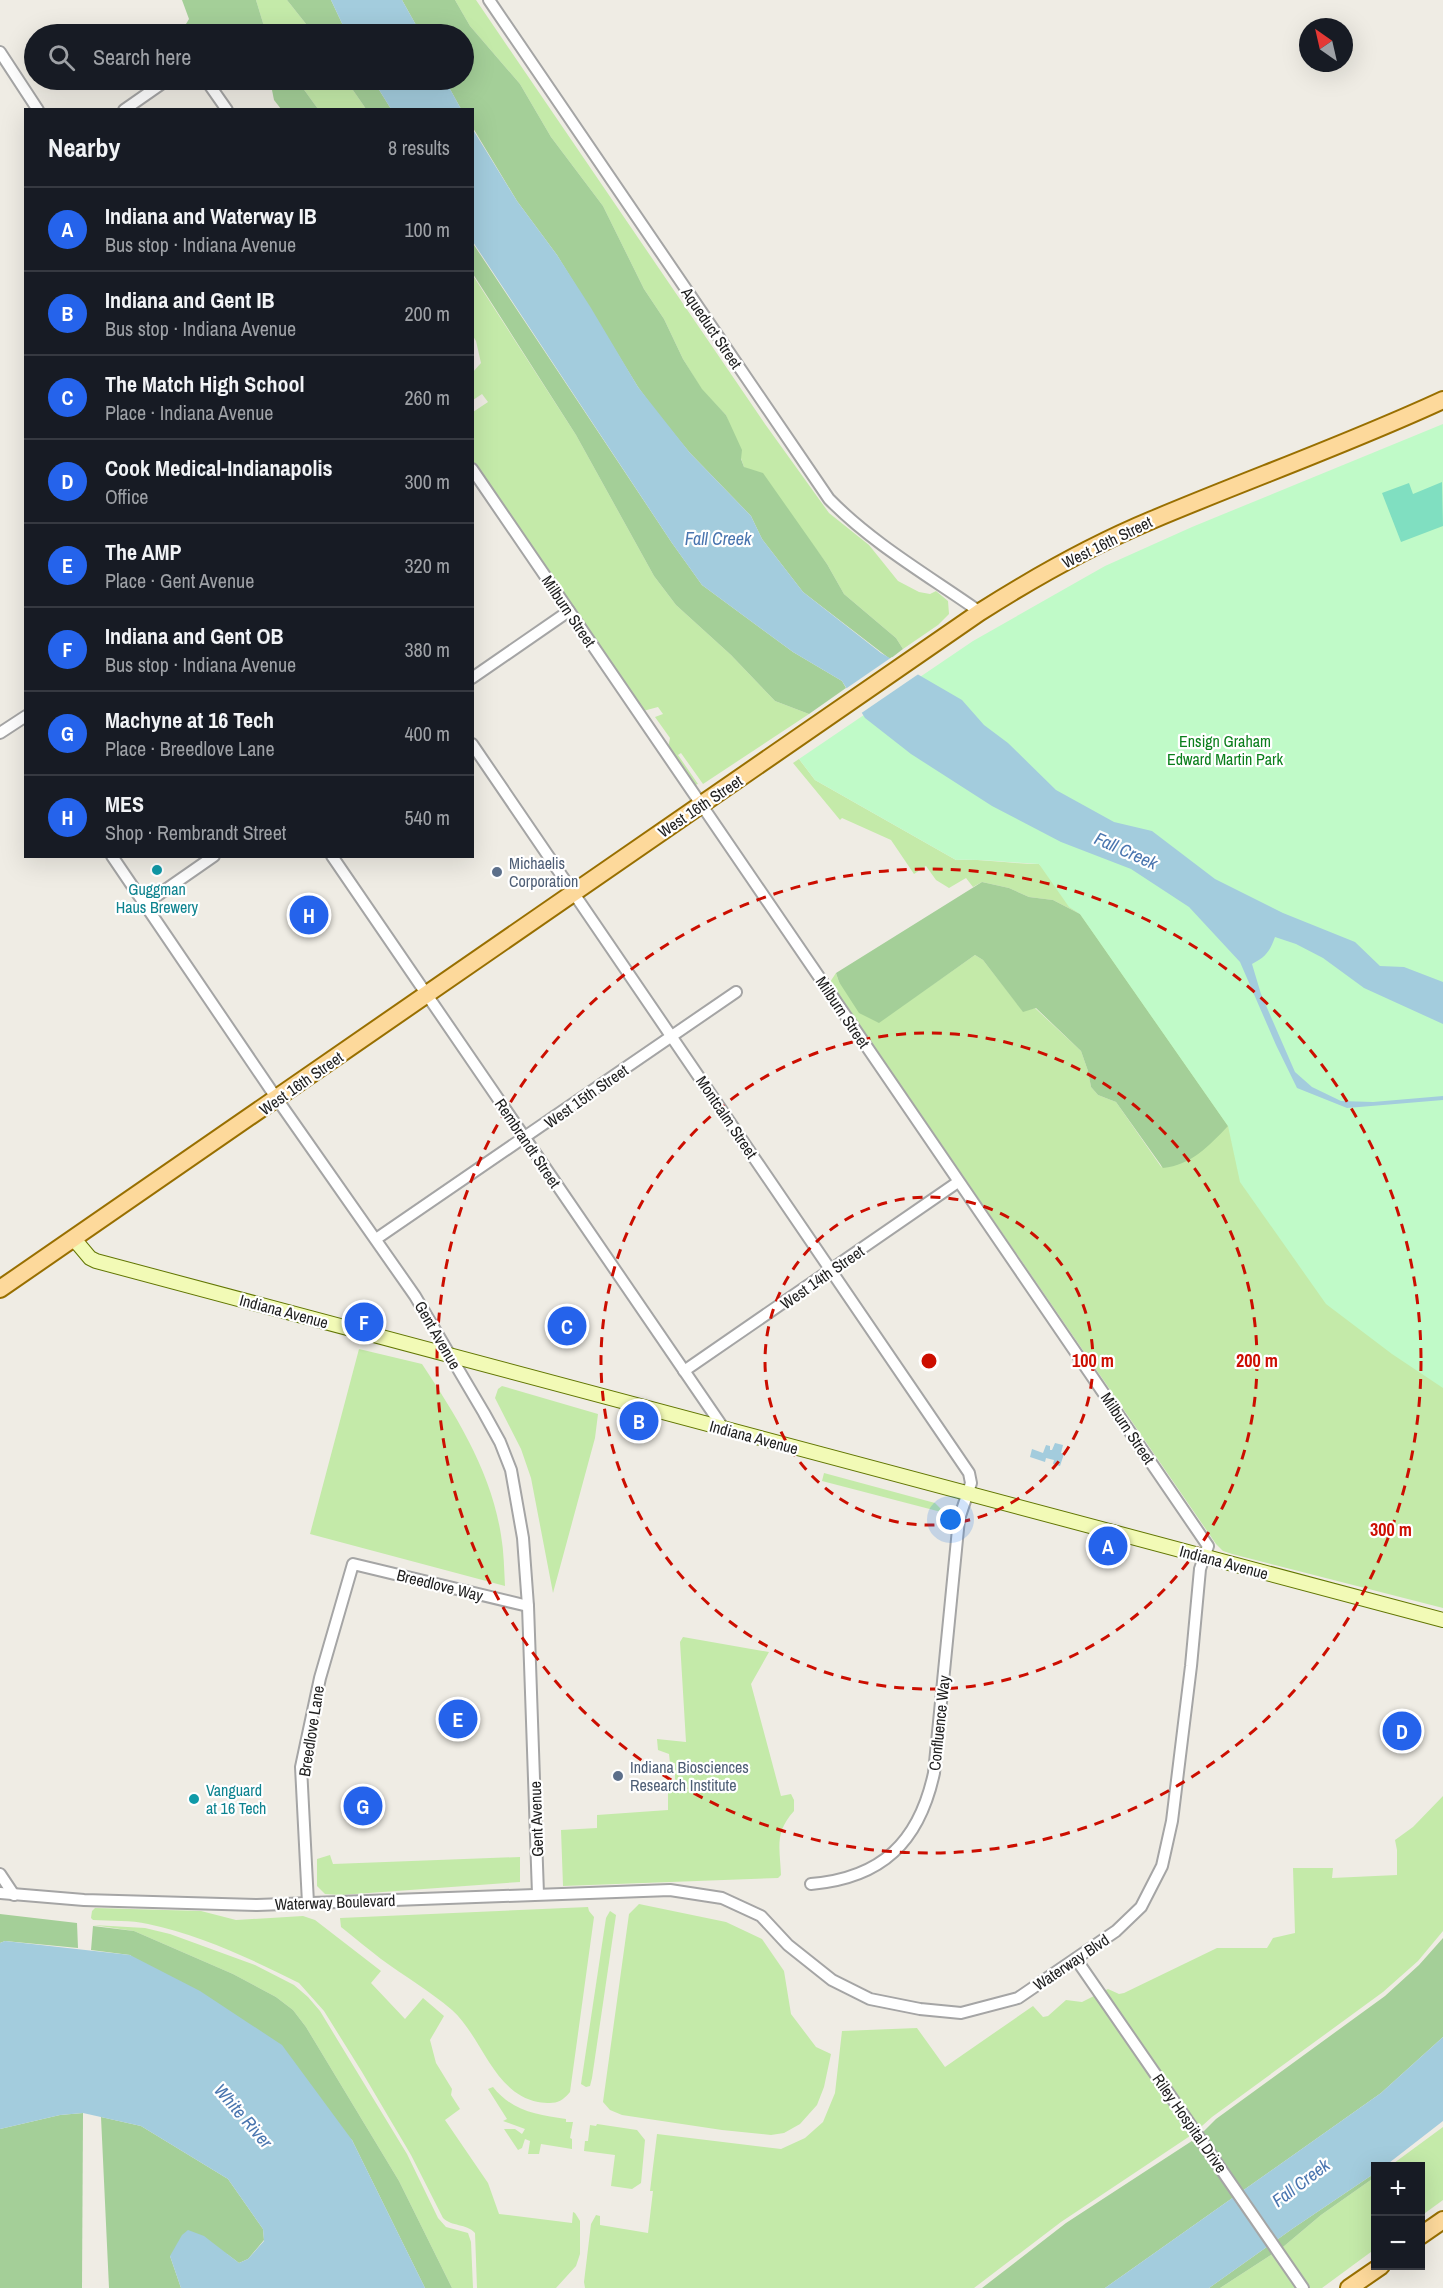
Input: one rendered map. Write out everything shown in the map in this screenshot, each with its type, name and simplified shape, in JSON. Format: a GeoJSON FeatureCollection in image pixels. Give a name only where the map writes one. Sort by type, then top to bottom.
{"type":"FeatureCollection","features":[{"type":"Feature","properties":{"kind":"main road","name":"West 16th Street"},"geometry":{"type":"LineString","coordinates":[[1,1286],[74,1239],[980,612],[1064,562],[1138,526],[1443,400]]}},
{"type":"Feature","properties":{"kind":"main road","name":"Indiana Avenue"},"geometry":{"type":"LineString","coordinates":[[74,1239],[96,1262],[1443,1620]]}},
{"type":"Feature","properties":{"kind":"main road"},"geometry":{"type":"LineString","coordinates":[[1425,2233],[1443,2220]]}},
{"type":"Feature","properties":{"kind":"main road"},"geometry":{"type":"LineString","coordinates":[[1349,2288],[1374,2270]]}},
{"type":"Feature","properties":{"kind":"street","name":"Aqueduct Street"},"geometry":{"type":"LineString","coordinates":[[489,0],[829,499],[861,528],[980,612]]}},
{"type":"Feature","properties":{"kind":"street"},"geometry":{"type":"LineString","coordinates":[[0,52],[24,89]]}},
{"type":"Feature","properties":{"kind":"street"},"geometry":{"type":"LineString","coordinates":[[25,90],[37,108]]}},
{"type":"Feature","properties":{"kind":"street"},"geometry":{"type":"LineString","coordinates":[[127,108],[153,90]]}},
{"type":"Feature","properties":{"kind":"street"},"geometry":{"type":"LineString","coordinates":[[213,90],[226,108]]}},
{"type":"Feature","properties":{"kind":"street","name":"Milburn Street"},"geometry":{"type":"LineString","coordinates":[[474,472],[1208,1546],[1203,1556]]}},
{"type":"Feature","properties":{"kind":"street"},"geometry":{"type":"LineString","coordinates":[[474,677],[569,611]]}},
{"type":"Feature","properties":{"kind":"street"},"geometry":{"type":"LineString","coordinates":[[0,733],[23,722]]}},
{"type":"Feature","properties":{"kind":"street","name":"Montcalm Street"},"geometry":{"type":"LineString","coordinates":[[474,747],[969,1473],[971,1483],[968,1494]]}},
{"type":"Feature","properties":{"kind":"street","name":"Gent Avenue"},"geometry":{"type":"LineString","coordinates":[[113,858],[277,1099],[415,1296],[494,1432],[511,1470],[523,1538],[528,1606],[538,1894]]}},
{"type":"Feature","properties":{"kind":"street"},"geometry":{"type":"LineString","coordinates":[[145,904],[211,858]]}},
{"type":"Feature","properties":{"kind":"street","name":"Rembrandt Street"},"geometry":{"type":"LineString","coordinates":[[333,858],[724,1429]]}},
{"type":"Feature","properties":{"kind":"street","name":"West 15th Street"},"geometry":{"type":"LineString","coordinates":[[376,1239],[736,992]]}},
{"type":"Feature","properties":{"kind":"street","name":"West 14th Street"},"geometry":{"type":"LineString","coordinates":[[684,1371],[958,1182]]}},
{"type":"Feature","properties":{"kind":"street","name":"Confluence Way"},"geometry":{"type":"LineString","coordinates":[[811,1884],[840,1881],[854,1876],[889,1856],[916,1826],[925,1808],[934,1773],[959,1519],[968,1494]]}},
{"type":"Feature","properties":{"kind":"street","name":"Waterway Blvd"},"geometry":{"type":"LineString","coordinates":[[670,1890],[722,1898],[761,1917],[788,1944],[832,1980],[870,2000],[920,2009],[961,2013],[1018,1998],[1116,1931],[1142,1907],[1162,1866],[1172,1821],[1203,1556]]}},
{"type":"Feature","properties":{"kind":"street","name":"Breedlove Way"},"geometry":{"type":"LineString","coordinates":[[353,1564],[528,1606]]}},
{"type":"Feature","properties":{"kind":"street","name":"Breedlove Lane"},"geometry":{"type":"LineString","coordinates":[[308,1903],[302,1767],[320,1678],[353,1564]]}},
{"type":"Feature","properties":{"kind":"street"},"geometry":{"type":"LineString","coordinates":[[0,1874],[14,1895]]}},
{"type":"Feature","properties":{"kind":"street","name":"Waterway Boulevard"},"geometry":{"type":"LineString","coordinates":[[0,1893],[166,1903],[257,1905],[670,1890]]}},
{"type":"Feature","properties":{"kind":"street","name":"Riley Hospital Drive"},"geometry":{"type":"LineString","coordinates":[[1076,1959],[1302,2287]]}},
{"type":"Feature","properties":{"kind":"green space"},"geometry":{"type":"Polygon","coordinates":[[[182,0],[256,0],[264,24],[186,24],[189,19],[182,0]]]}},
{"type":"Feature","properties":{"kind":"green space"},"geometry":{"type":"Polygon","coordinates":[[[256,0],[287,0],[306,24],[264,24],[256,0]]]}},
{"type":"Feature","properties":{"kind":"green space"},"geometry":{"type":"Polygon","coordinates":[[[287,0],[331,0],[342,24],[306,24],[287,0]]]}},
{"type":"Feature","properties":{"kind":"green space"},"geometry":{"type":"Polygon","coordinates":[[[402,0],[455,0],[469,24],[415,24],[402,0]]]}},
{"type":"Feature","properties":{"kind":"green space"},"geometry":{"type":"Polygon","coordinates":[[[455,0],[476,0],[765,424],[829,513],[869,545],[898,581],[919,592],[930,594],[936,591],[948,601],[949,614],[938,625],[903,649],[896,638],[844,594],[827,564],[798,525],[744,467],[726,415],[702,390],[683,359],[664,319],[644,289],[603,206],[551,137],[520,84],[474,31],[474,24],[469,24],[455,0]]]}},
{"type":"Feature","properties":{"kind":"green space"},"geometry":{"type":"Polygon","coordinates":[[[474,31],[520,84],[551,137],[603,206],[644,289],[664,319],[683,359],[702,389],[726,415],[742,450],[741,459],[744,467],[763,473],[827,564],[844,594],[896,638],[903,649],[890,659],[803,592],[762,539],[751,516],[690,453],[638,387],[557,255],[517,201],[474,130],[474,108],[460,108],[451,90],[474,90],[474,31]]]}},
{"type":"Feature","properties":{"kind":"green space"},"geometry":{"type":"Polygon","coordinates":[[[272,90],[304,90],[317,108],[280,108],[274,100],[272,90]]]}},
{"type":"Feature","properties":{"kind":"green space"},"geometry":{"type":"Polygon","coordinates":[[[304,90],[353,90],[365,108],[317,108],[304,90]]]}},
{"type":"Feature","properties":{"kind":"green space"},"geometry":{"type":"Polygon","coordinates":[[[353,90],[379,90],[390,108],[365,108],[353,90]]]}},
{"type":"Feature","properties":{"kind":"green space"},"geometry":{"type":"Polygon","coordinates":[[[474,245],[702,585],[793,652],[842,681],[846,688],[809,714],[775,701],[731,655],[676,605],[654,576],[576,435],[474,276],[474,245]]]}},
{"type":"Feature","properties":{"kind":"green space"},"geometry":{"type":"Polygon","coordinates":[[[474,277],[576,435],[654,576],[676,605],[731,655],[775,701],[809,714],[703,784],[681,753],[678,755],[698,784],[695,785],[668,748],[670,738],[655,717],[663,714],[658,707],[643,711],[474,465],[474,411],[488,402],[482,394],[474,399],[474,371],[481,363],[474,338],[474,277]]]}},
{"type":"Feature","properties":{"kind":"green space","name":"Ensign Graham Edward Martin Park"},"geometry":{"type":"Polygon","coordinates":[[[1443,424],[1443,1388],[1392,1354],[1326,1304],[1240,1182],[1228,1126],[1080,914],[1069,907],[1039,864],[956,860],[815,780],[799,759],[973,641],[1105,566],[1192,527],[1443,424]]]}},
{"type":"Feature","properties":{"kind":"green space"},"geometry":{"type":"Polygon","coordinates":[[[1442,482],[1443,526],[1401,542],[1382,493],[1409,483],[1413,494],[1442,482]]]}},
{"type":"Feature","properties":{"kind":"green space"},"geometry":{"type":"Polygon","coordinates":[[[799,759],[815,780],[956,860],[1039,864],[1443,1300],[1443,1608],[1232,1554],[1223,1551],[1216,1544],[830,982],[836,973],[839,982],[879,1022],[975,955],[983,960],[1023,1011],[1035,1008],[1081,1051],[1091,1087],[1098,1095],[1116,1102],[1162,1168],[1080,914],[1053,900],[1029,897],[1009,888],[982,882],[973,887],[966,878],[949,888],[936,880],[926,866],[914,874],[891,840],[842,818],[840,820],[793,763],[799,759]]]}},
{"type":"Feature","properties":{"kind":"green space"},"geometry":{"type":"Polygon","coordinates":[[[982,882],[1009,888],[1029,897],[1053,900],[1080,914],[1228,1126],[1191,1159],[1163,1168],[1116,1102],[1098,1095],[1091,1087],[1081,1051],[1036,1008],[1023,1012],[983,960],[975,955],[879,1023],[859,1013],[839,982],[836,973],[982,882]]]}},
{"type":"Feature","properties":{"kind":"green space"},"geometry":{"type":"Polygon","coordinates":[[[359,1349],[422,1364],[448,1404],[481,1467],[496,1511],[501,1535],[505,1586],[310,1534],[359,1349]]]}},
{"type":"Feature","properties":{"kind":"green space"},"geometry":{"type":"Polygon","coordinates":[[[502,1386],[598,1414],[595,1438],[553,1593],[531,1478],[521,1449],[495,1398],[498,1389],[502,1386]]]}},
{"type":"Feature","properties":{"kind":"green space"},"geometry":{"type":"Polygon","coordinates":[[[824,1473],[935,1503],[945,1513],[822,1481],[824,1473]]]}},
{"type":"Feature","properties":{"kind":"green space"},"geometry":{"type":"Polygon","coordinates":[[[683,1637],[769,1652],[751,1684],[781,1796],[791,1794],[794,1800],[794,1811],[783,1826],[781,1834],[779,1849],[781,1875],[778,1878],[563,1886],[561,1830],[597,1828],[597,1815],[668,1810],[668,1790],[675,1789],[675,1763],[670,1763],[669,1754],[658,1750],[657,1739],[686,1742],[680,1642],[683,1637]]]}},
{"type":"Feature","properties":{"kind":"green space"},"geometry":{"type":"Polygon","coordinates":[[[1443,1796],[1443,1931],[1418,1961],[1383,1992],[1212,2117],[1193,2134],[1061,2222],[974,2288],[585,2288],[591,2224],[596,2215],[600,2216],[600,2225],[648,2233],[653,2191],[650,2191],[657,2134],[781,2149],[805,2138],[823,2122],[835,2093],[842,2031],[917,2028],[945,2067],[1033,2006],[1043,2017],[1048,2016],[1066,2000],[1082,2002],[1108,1989],[1119,1994],[1124,1993],[1217,1948],[1267,1948],[1273,1938],[1295,1933],[1293,1868],[1333,1868],[1332,1878],[1397,1875],[1395,1840],[1413,1827],[1443,1796]]]}},
{"type":"Feature","properties":{"kind":"green space"},"geometry":{"type":"Polygon","coordinates":[[[330,1855],[333,1864],[520,1857],[520,1882],[341,1895],[325,1894],[317,1886],[317,1859],[330,1855]]]}},
{"type":"Feature","properties":{"kind":"green space"},"geometry":{"type":"Polygon","coordinates":[[[639,1904],[726,1922],[762,1939],[784,1971],[791,2014],[816,2047],[831,2054],[824,2087],[817,2105],[800,2124],[784,2133],[771,2135],[722,2130],[622,2115],[610,2110],[603,2102],[629,1914],[639,1904]]]}},
{"type":"Feature","properties":{"kind":"green space"},"geometry":{"type":"Polygon","coordinates":[[[588,1907],[594,1917],[570,2092],[560,2101],[553,2103],[538,2102],[523,2097],[510,2088],[452,2010],[341,1927],[340,1918],[588,1907]]]}},
{"type":"Feature","properties":{"kind":"green space"},"geometry":{"type":"Polygon","coordinates":[[[95,1908],[201,1911],[236,1920],[303,1916],[315,1920],[381,1971],[371,1983],[405,2019],[423,1998],[444,2016],[430,2040],[436,2063],[452,2089],[451,2095],[460,2109],[445,2120],[488,2183],[499,2214],[572,2223],[573,2212],[575,2213],[580,2221],[580,2254],[576,2266],[556,2288],[477,2288],[475,2233],[443,2218],[411,2155],[362,2072],[324,2011],[299,1983],[187,1934],[128,1921],[93,1920],[92,1911],[95,1908]]]}},
{"type":"Feature","properties":{"kind":"green space"},"geometry":{"type":"Polygon","coordinates":[[[610,1911],[616,1915],[592,2078],[590,2086],[586,2087],[581,2084],[606,1918],[610,1911]]]}},
{"type":"Feature","properties":{"kind":"green space"},"geometry":{"type":"Polygon","coordinates":[[[0,1914],[77,1923],[78,1948],[5,1941],[0,1943],[0,1914]]]}},
{"type":"Feature","properties":{"kind":"green space"},"geometry":{"type":"Polygon","coordinates":[[[93,1925],[145,1928],[170,1934],[255,1965],[294,1985],[308,1997],[320,2011],[407,2154],[438,2218],[446,2227],[468,2233],[471,2242],[473,2288],[452,2288],[399,2181],[306,2027],[293,2010],[276,1997],[233,1974],[134,1931],[93,1925]]]}},
{"type":"Feature","properties":{"kind":"green space"},"geometry":{"type":"Polygon","coordinates":[[[93,1926],[134,1931],[233,1974],[276,1997],[293,2010],[306,2027],[399,2181],[452,2288],[425,2288],[352,2140],[130,1955],[91,1950],[93,1926]]]}},
{"type":"Feature","properties":{"kind":"green space"},"geometry":{"type":"Polygon","coordinates":[[[1443,1938],[1443,2037],[1381,2093],[1105,2288],[982,2288],[1066,2223],[1198,2137],[1216,2119],[1385,1996],[1419,1965],[1443,1938]]]}},
{"type":"Feature","properties":{"kind":"green space"},"geometry":{"type":"Polygon","coordinates":[[[493,2087],[508,2102],[517,2107],[545,2116],[566,2119],[566,2122],[573,2122],[570,2138],[572,2149],[541,2144],[539,2154],[528,2154],[530,2141],[525,2139],[522,2148],[518,2150],[504,2129],[515,2129],[522,2134],[525,2129],[503,2121],[507,2119],[488,2089],[493,2087]]]}},
{"type":"Feature","properties":{"kind":"green space"},"geometry":{"type":"Polygon","coordinates":[[[83,2113],[82,2288],[0,2288],[0,2129],[60,2115],[83,2113]]]}},
{"type":"Feature","properties":{"kind":"green space"},"geometry":{"type":"Polygon","coordinates":[[[101,2117],[141,2126],[228,2179],[263,2229],[264,2240],[248,2259],[239,2263],[227,2254],[170,2256],[181,2288],[109,2288],[101,2117]]]}},
{"type":"Feature","properties":{"kind":"green space"},"geometry":{"type":"Polygon","coordinates":[[[597,2124],[637,2130],[645,2140],[641,2183],[632,2189],[611,2186],[615,2155],[584,2151],[590,2125],[596,2126],[597,2124]]]}},
{"type":"Feature","properties":{"kind":"green space"},"geometry":{"type":"Polygon","coordinates":[[[1443,2127],[1443,2200],[1425,2213],[1425,2162],[1395,2162],[1443,2127]]]}},
{"type":"Feature","properties":{"kind":"green space"},"geometry":{"type":"Polygon","coordinates":[[[1371,2176],[1371,2180],[1321,2215],[1283,2247],[1220,2288],[1209,2288],[1371,2176]]]}},
{"type":"Feature","properties":{"kind":"green space"},"geometry":{"type":"Polygon","coordinates":[[[1371,2180],[1371,2252],[1322,2288],[1220,2288],[1283,2247],[1321,2215],[1371,2180]]]}},
{"type":"Feature","properties":{"kind":"water"},"geometry":{"type":"Polygon","coordinates":[[[331,0],[402,0],[415,24],[342,24],[331,0]]]}},
{"type":"Feature","properties":{"kind":"water"},"geometry":{"type":"Polygon","coordinates":[[[379,90],[451,90],[460,108],[390,108],[379,90]]]}},
{"type":"Feature","properties":{"kind":"water","name":"Fall Creek"},"geometry":{"type":"Polygon","coordinates":[[[474,131],[517,201],[557,255],[591,308],[638,387],[690,453],[751,516],[762,539],[803,592],[881,653],[962,700],[984,725],[1008,743],[1056,790],[1114,822],[1152,831],[1215,879],[1283,913],[1355,942],[1380,966],[1404,967],[1443,982],[1443,1024],[1364,988],[1323,958],[1296,944],[1275,937],[1267,953],[1252,964],[1261,994],[1295,1072],[1312,1087],[1341,1101],[1373,1102],[1443,1096],[1443,1100],[1347,1108],[1297,1088],[1240,962],[1189,907],[1131,869],[1061,842],[992,806],[911,754],[865,718],[842,681],[793,652],[702,585],[474,244],[474,131]]]}},
{"type":"Feature","properties":{"kind":"water"},"geometry":{"type":"Polygon","coordinates":[[[1055,1443],[1063,1445],[1061,1453],[1064,1454],[1060,1466],[1053,1464],[1054,1460],[1046,1458],[1045,1462],[1030,1457],[1032,1449],[1043,1453],[1046,1445],[1052,1450],[1055,1443]]]}},
{"type":"Feature","properties":{"kind":"water","name":"White River"},"geometry":{"type":"Polygon","coordinates":[[[5,1941],[130,1955],[200,1991],[282,2045],[352,2140],[425,2288],[181,2288],[170,2256],[182,2235],[188,2230],[204,2236],[239,2263],[248,2259],[264,2241],[263,2229],[228,2179],[141,2126],[83,2113],[60,2115],[0,2129],[0,1943],[5,1941]]]}},
{"type":"Feature","properties":{"kind":"water","name":"Fall Creek"},"geometry":{"type":"Polygon","coordinates":[[[1443,2037],[1443,2121],[1390,2162],[1371,2162],[1371,2176],[1209,2288],[1105,2288],[1381,2093],[1443,2037]]]}},
{"type":"Feature","properties":{"kind":"pier"},"geometry":{"type":"Polygon","coordinates":[[[892,657],[920,673],[860,714],[844,690],[892,657]]]}},
{"type":"Feature","properties":{"kind":"place","name":"Guggman Haus Brewery"},"geometry":{"type":"Point","coordinates":[157,870]}},
{"type":"Feature","properties":{"kind":"place","name":"Michaelis Corporation"},"geometry":{"type":"Point","coordinates":[497,872]}},
{"type":"Feature","properties":{"kind":"place","name":"MES"},"geometry":{"type":"Point","coordinates":[309,915]}},
{"type":"Feature","properties":{"kind":"place","name":"Indiana and Gent OB"},"geometry":{"type":"Point","coordinates":[364,1322]}},
{"type":"Feature","properties":{"kind":"place","name":"The Match High School"},"geometry":{"type":"Point","coordinates":[567,1326]}},
{"type":"Feature","properties":{"kind":"place","name":"Indiana and Gent IB"},"geometry":{"type":"Point","coordinates":[639,1421]}},
{"type":"Feature","properties":{"kind":"place","name":"Indiana and Waterway IB"},"geometry":{"type":"Point","coordinates":[1108,1546]}},
{"type":"Feature","properties":{"kind":"place","name":"The AMP"},"geometry":{"type":"Point","coordinates":[458,1719]}},
{"type":"Feature","properties":{"kind":"place","name":"Cook Medical-Indianapolis"},"geometry":{"type":"Point","coordinates":[1402,1731]}},
{"type":"Feature","properties":{"kind":"place","name":"Indiana Biosciences Research Institute"},"geometry":{"type":"Point","coordinates":[618,1776]}},
{"type":"Feature","properties":{"kind":"place","name":"Vanguard at 16 Tech"},"geometry":{"type":"Point","coordinates":[194,1799]}},
{"type":"Feature","properties":{"kind":"place","name":"Machyne at 16 Tech"},"geometry":{"type":"Point","coordinates":[363,1806]}}]}
